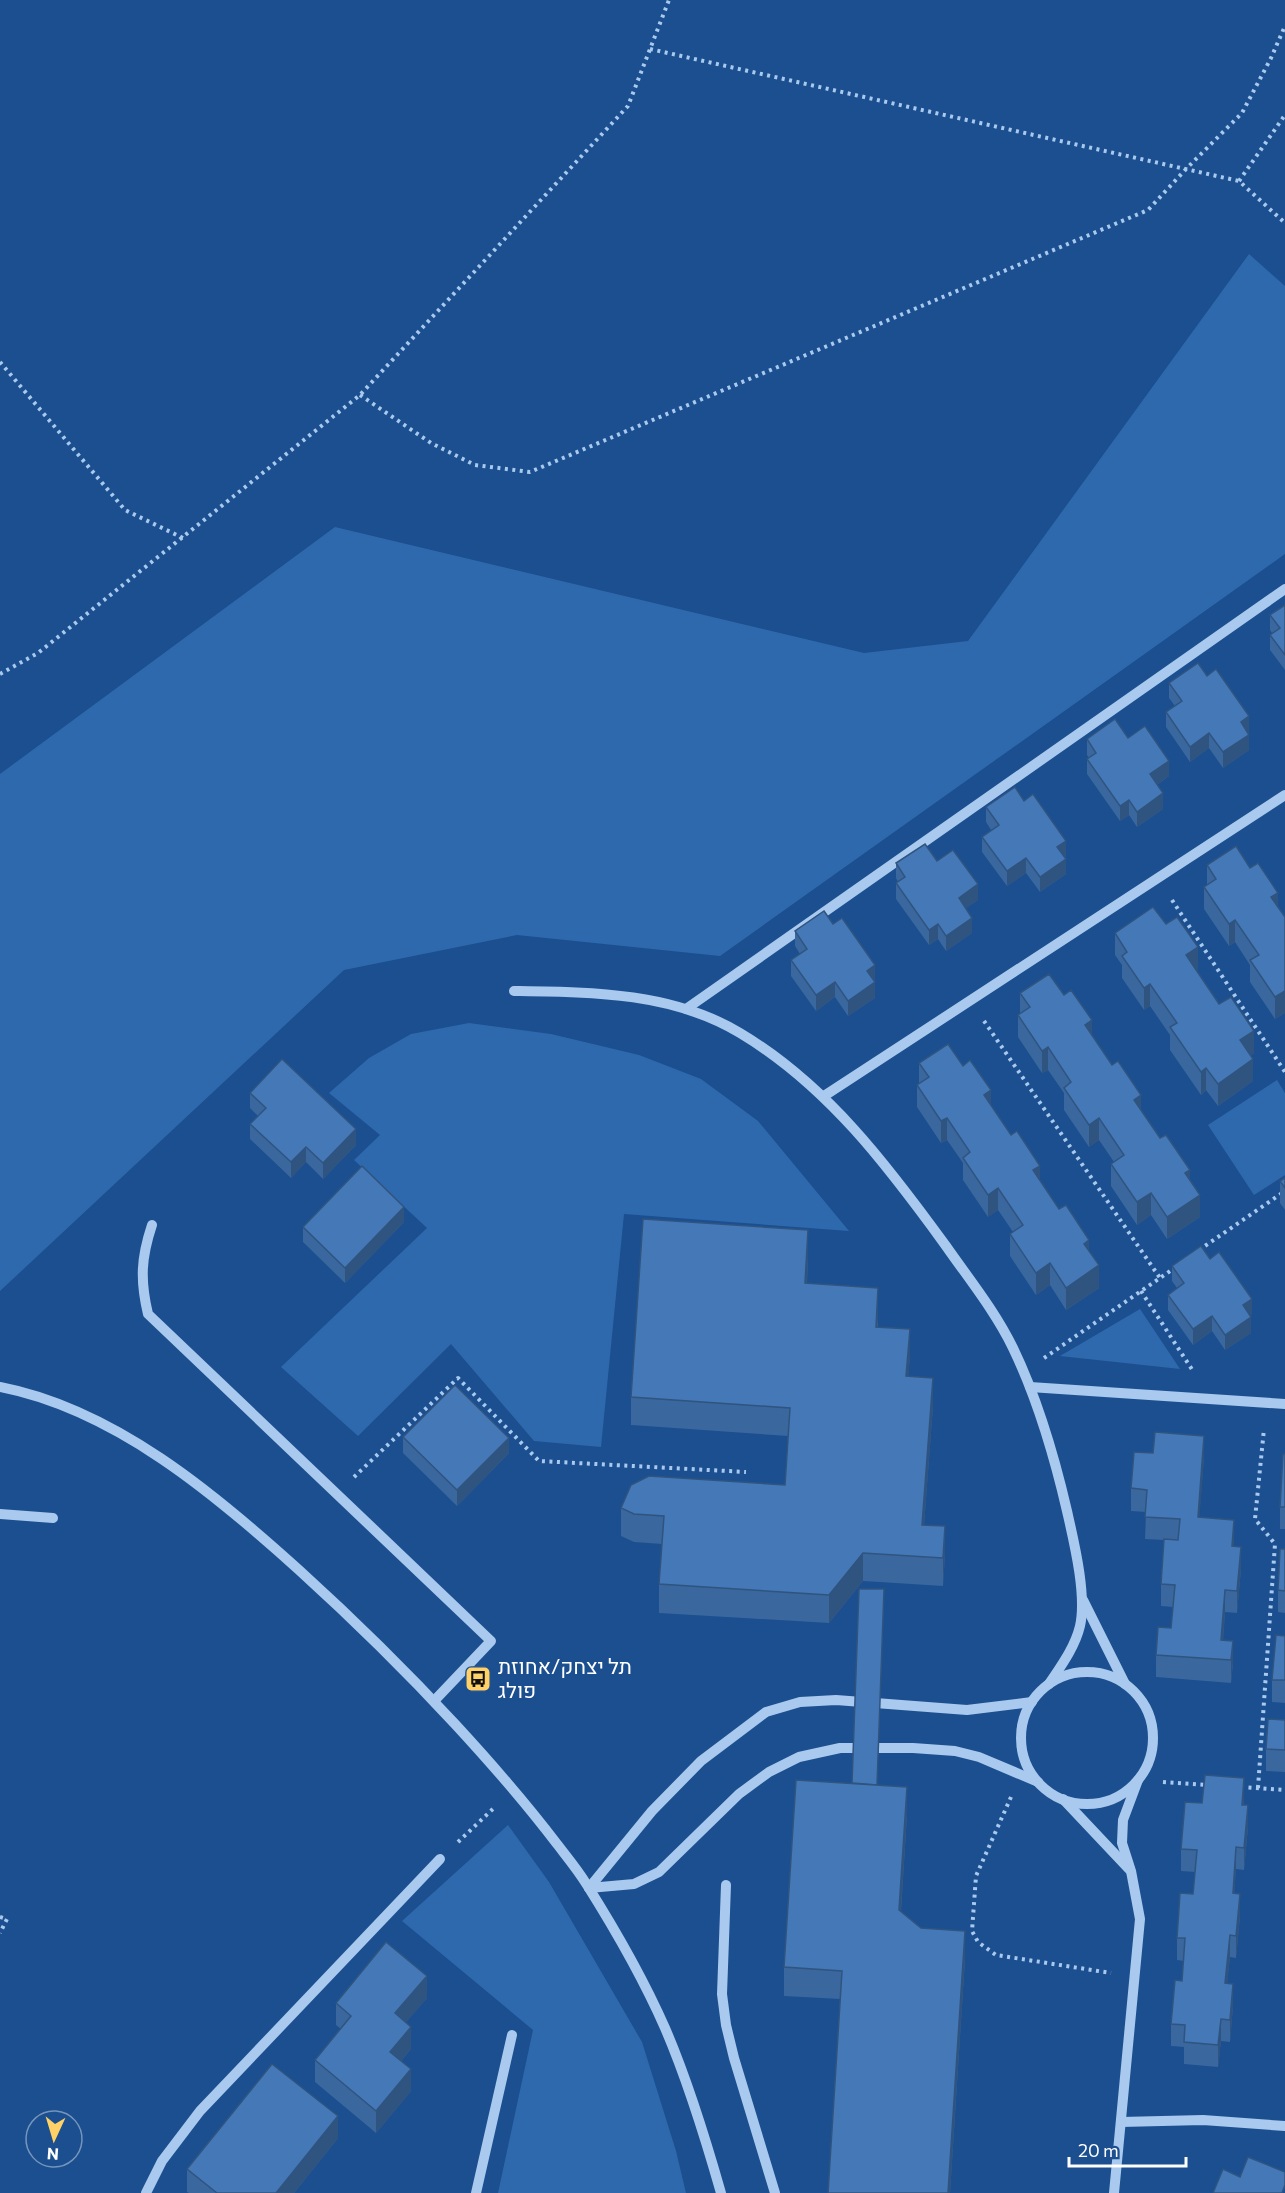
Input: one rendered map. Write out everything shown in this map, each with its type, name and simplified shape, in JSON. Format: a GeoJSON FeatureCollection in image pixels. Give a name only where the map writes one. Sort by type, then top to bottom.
{"type":"FeatureCollection","features":[{"type":"Feature","properties":{"kind":"street"},"geometry":{"type":"LineString","coordinates":[[686,1009],[1285,589]]}},
{"type":"Feature","properties":{"kind":"street"},"geometry":{"type":"LineString","coordinates":[[824,1095],[1285,795]]}},
{"type":"Feature","properties":{"kind":"street"},"geometry":{"type":"LineString","coordinates":[[514,991],[582,992],[648,999],[699,1013],[739,1032],[786,1063],[824,1095],[876,1154],[986,1302],[1012,1346],[1039,1409],[1072,1531],[1082,1597],[1080,1626],[1069,1653],[1049,1684],[1032,1702],[1024,1719],[1021,1743],[1024,1758],[1038,1782],[1046,1790],[1063,1800],[1131,1871]]}},
{"type":"Feature","properties":{"kind":"street"},"geometry":{"type":"LineString","coordinates":[[152,1225],[144,1247],[142,1287],[148,1314],[491,1641],[434,1701]]}},
{"type":"Feature","properties":{"kind":"street"},"geometry":{"type":"LineString","coordinates":[[0,1387],[65,1407],[128,1438],[186,1476],[249,1525],[332,1600],[434,1701],[535,1815],[589,1888],[629,1954],[665,2028],[692,2098],[721,2193]]}},
{"type":"Feature","properties":{"kind":"street"},"geometry":{"type":"LineString","coordinates":[[1030,1387],[1285,1404]]}},
{"type":"Feature","properties":{"kind":"street"},"geometry":{"type":"LineString","coordinates":[[0,1514],[53,1518]]}},
{"type":"Feature","properties":{"kind":"street"},"geometry":{"type":"LineString","coordinates":[[1082,1597],[1125,1684]]}},
{"type":"Feature","properties":{"kind":"street"},"geometry":{"type":"LineString","coordinates":[[1049,1684],[1066,1676],[1084,1672],[1106,1674],[1125,1684],[1141,1699],[1150,1719],[1153,1740],[1149,1761],[1138,1780],[1124,1820],[1122,1843],[1131,1871],[1140,1919],[1114,2193]]}},
{"type":"Feature","properties":{"kind":"street"},"geometry":{"type":"LineString","coordinates":[[589,1888],[652,1811],[701,1761],[766,1712],[809,1701],[967,1710],[1032,1702]]}},
{"type":"Feature","properties":{"kind":"street"},"geometry":{"type":"LineString","coordinates":[[589,1888],[634,1884],[659,1872],[739,1794],[768,1772],[799,1757],[840,1748],[913,1748],[955,1751],[979,1757],[1038,1782]]}},
{"type":"Feature","properties":{"kind":"street"},"geometry":{"type":"LineString","coordinates":[[1063,1800],[1082,1804],[1101,1803],[1122,1794],[1138,1780]]}},
{"type":"Feature","properties":{"kind":"street"},"geometry":{"type":"LineString","coordinates":[[146,2193],[162,2161],[200,2111],[440,1859]]}},
{"type":"Feature","properties":{"kind":"street"},"geometry":{"type":"LineString","coordinates":[[726,1885],[722,1994],[726,2025],[775,2193]]}},
{"type":"Feature","properties":{"kind":"street"},"geometry":{"type":"LineString","coordinates":[[476,2193],[512,2035]]}},
{"type":"Feature","properties":{"kind":"street"},"geometry":{"type":"LineString","coordinates":[[1121,2122],[1203,2120],[1285,2126]]}},
{"type":"Feature","properties":{"kind":"path"},"geometry":{"type":"LineString","coordinates":[[0,674],[38,653],[360,395],[628,106],[669,0]]}},
{"type":"Feature","properties":{"kind":"path"},"geometry":{"type":"LineString","coordinates":[[360,395],[431,442],[475,465],[530,472],[1148,210],[1242,113],[1285,26]]}},
{"type":"Feature","properties":{"kind":"path"},"geometry":{"type":"LineString","coordinates":[[650,49],[1239,181],[1285,223]]}},
{"type":"Feature","properties":{"kind":"path"},"geometry":{"type":"LineString","coordinates":[[1239,181],[1285,115]]}},
{"type":"Feature","properties":{"kind":"path"},"geometry":{"type":"LineString","coordinates":[[0,362],[125,510],[183,538]]}},
{"type":"Feature","properties":{"kind":"path"},"geometry":{"type":"LineString","coordinates":[[1157,878],[1285,1072]]}},
{"type":"Feature","properties":{"kind":"path"},"geometry":{"type":"LineString","coordinates":[[969,1000],[1160,1278]]}},
{"type":"Feature","properties":{"kind":"path"},"geometry":{"type":"LineString","coordinates":[[1199,1251],[1285,1191]]}},
{"type":"Feature","properties":{"kind":"path"},"geometry":{"type":"LineString","coordinates":[[1023,1372],[1179,1264]]}},
{"type":"Feature","properties":{"kind":"path"},"geometry":{"type":"LineString","coordinates":[[1141,1291],[1212,1399]]}},
{"type":"Feature","properties":{"kind":"path"},"geometry":{"type":"LineString","coordinates":[[336,1494],[458,1378],[539,1461],[746,1472]]}},
{"type":"Feature","properties":{"kind":"path"},"geometry":{"type":"LineString","coordinates":[[1258,1788],[1275,1544],[1255,1519],[1267,1403]]}},
{"type":"Feature","properties":{"kind":"path"},"geometry":{"type":"LineString","coordinates":[[1022,1774],[976,1876],[972,1931],[978,1942],[996,1955],[1135,1977]]}},
{"type":"Feature","properties":{"kind":"path"},"geometry":{"type":"LineString","coordinates":[[1138,1780],[1210,1785]]}},
{"type":"Feature","properties":{"kind":"path"},"geometry":{"type":"LineString","coordinates":[[1234,1787],[1285,1790]]}},
{"type":"Feature","properties":{"kind":"path"},"geometry":{"type":"LineString","coordinates":[[440,1859],[490,1811]]}},
{"type":"Feature","properties":{"kind":"path"},"geometry":{"type":"LineString","coordinates":[[0,1917],[7,1919],[0,1933]]}},
{"type":"Feature","properties":{"kind":"shaded area"},"geometry":{"type":"Polygon","coordinates":[[[1249,254],[1285,286],[1285,554],[720,956],[517,935],[344,970],[0,1291],[0,774],[335,527],[864,653],[968,641],[1249,254]]]}},
{"type":"Feature","properties":{"kind":"shaded area"},"geometry":{"type":"Polygon","coordinates":[[[469,1023],[551,1034],[639,1055],[701,1079],[758,1121],[849,1231],[624,1214],[601,1447],[534,1441],[451,1344],[358,1436],[281,1367],[427,1228],[354,1160],[380,1135],[329,1093],[369,1058],[411,1034],[469,1023]]]}},
{"type":"Feature","properties":{"kind":"shaded area"},"geometry":{"type":"Polygon","coordinates":[[[1277,1080],[1285,1093],[1285,1175],[1254,1195],[1208,1125],[1277,1080]]]}},
{"type":"Feature","properties":{"kind":"shaded area"},"geometry":{"type":"Polygon","coordinates":[[[1140,1309],[1180,1369],[1060,1356],[1140,1309]]]}},
{"type":"Feature","properties":{"kind":"shaded area"},"geometry":{"type":"Polygon","coordinates":[[[508,1825],[549,1882],[642,2042],[676,2151],[686,2193],[498,2193],[533,2030],[402,1921],[508,1825]]]}},
{"type":"Feature","properties":{"kind":"building"},"geometry":{"type":"Polygon","coordinates":[[[1285,605],[1285,655],[1270,635],[1280,628],[1270,615],[1285,605]]]}},
{"type":"Feature","properties":{"kind":"building"},"geometry":{"type":"Polygon","coordinates":[[[1198,663],[1207,676],[1216,669],[1249,716],[1241,722],[1249,735],[1223,752],[1209,733],[1190,747],[1166,712],[1182,701],[1169,683],[1198,663]]]}},
{"type":"Feature","properties":{"kind":"building"},"geometry":{"type":"Polygon","coordinates":[[[1115,719],[1128,738],[1145,726],[1169,761],[1150,774],[1163,793],[1137,812],[1129,800],[1120,806],[1087,759],[1096,753],[1087,739],[1115,719]]]}},
{"type":"Feature","properties":{"kind":"building"},"geometry":{"type":"Polygon","coordinates":[[[1015,787],[1024,801],[1033,794],[1066,841],[1057,847],[1066,859],[1040,877],[1026,858],[1007,871],[982,837],[999,825],[986,807],[1015,787]]]}},
{"type":"Feature","properties":{"kind":"building"},"geometry":{"type":"Polygon","coordinates":[[[925,844],[937,861],[953,850],[978,884],[959,898],[972,918],[946,936],[938,924],[929,930],[896,883],[905,877],[896,863],[925,844]]]}},
{"type":"Feature","properties":{"kind":"building"},"geometry":{"type":"Polygon","coordinates":[[[1236,846],[1250,868],[1258,863],[1278,893],[1271,897],[1285,917],[1285,991],[1275,997],[1250,960],[1259,955],[1235,920],[1229,924],[1204,887],[1216,879],[1207,865],[1236,846]]]}},
{"type":"Feature","properties":{"kind":"building"},"geometry":{"type":"Polygon","coordinates":[[[1153,907],[1166,924],[1177,917],[1198,947],[1186,955],[1219,1004],[1231,997],[1254,1031],[1240,1040],[1253,1059],[1218,1084],[1206,1068],[1201,1072],[1170,1027],[1177,1023],[1150,984],[1144,988],[1122,956],[1127,952],[1115,933],[1153,907]]]}},
{"type":"Feature","properties":{"kind":"building"},"geometry":{"type":"Polygon","coordinates":[[[824,911],[833,924],[842,918],[875,965],[867,971],[875,982],[848,1001],[835,982],[816,995],[791,960],[807,949],[795,931],[824,911]]]}},
{"type":"Feature","properties":{"kind":"building"},"geometry":{"type":"Polygon","coordinates":[[[1049,974],[1064,995],[1071,990],[1092,1020],[1085,1025],[1112,1065],[1118,1061],[1141,1095],[1134,1100],[1160,1138],[1166,1135],[1190,1170],[1185,1173],[1200,1195],[1167,1217],[1151,1193],[1137,1202],[1111,1164],[1124,1155],[1099,1118],[1089,1125],[1064,1088],[1071,1082],[1048,1047],[1042,1051],[1018,1015],[1030,1007],[1020,993],[1049,974]]]}},
{"type":"Feature","properties":{"kind":"building"},"geometry":{"type":"Polygon","coordinates":[[[948,1044],[963,1066],[970,1060],[991,1090],[984,1095],[1011,1135],[1017,1131],[1040,1166],[1033,1170],[1059,1209],[1066,1205],[1089,1240],[1084,1244],[1099,1265],[1066,1288],[1050,1263],[1036,1273],[1010,1234],[1023,1225],[998,1188],[988,1195],[963,1158],[970,1152],[947,1118],[941,1121],[917,1085],[929,1077],[919,1063],[948,1044]]]}},
{"type":"Feature","properties":{"kind":"building"},"geometry":{"type":"Polygon","coordinates":[[[282,1059],[356,1129],[323,1163],[306,1147],[291,1162],[250,1124],[266,1108],[250,1093],[282,1059]]]}},
{"type":"Feature","properties":{"kind":"building"},"geometry":{"type":"Polygon","coordinates":[[[362,1166],[404,1207],[345,1268],[303,1227],[362,1166]]]}},
{"type":"Feature","properties":{"kind":"building"},"geometry":{"type":"Polygon","coordinates":[[[1285,1178],[1285,1188],[1280,1181],[1285,1178]]]}},
{"type":"Feature","properties":{"kind":"building"},"geometry":{"type":"Polygon","coordinates":[[[643,1219],[808,1230],[805,1283],[878,1288],[876,1327],[910,1329],[906,1376],[933,1378],[922,1525],[945,1526],[943,1558],[863,1553],[829,1595],[659,1584],[664,1516],[634,1514],[621,1508],[631,1485],[649,1476],[785,1485],[790,1408],[631,1397],[643,1219]]]}},
{"type":"Feature","properties":{"kind":"building"},"geometry":{"type":"Polygon","coordinates":[[[1201,1246],[1210,1259],[1219,1252],[1252,1299],[1243,1305],[1251,1317],[1225,1335],[1212,1316],[1193,1329],[1168,1295],[1184,1283],[1172,1266],[1201,1246]]]}},
{"type":"Feature","properties":{"kind":"building"},"geometry":{"type":"Polygon","coordinates":[[[455,1385],[509,1438],[457,1490],[403,1437],[455,1385]]]}},
{"type":"Feature","properties":{"kind":"building"},"geometry":{"type":"Polygon","coordinates":[[[1155,1432],[1204,1436],[1198,1517],[1234,1520],[1232,1546],[1241,1547],[1237,1591],[1225,1590],[1221,1640],[1233,1641],[1231,1660],[1156,1655],[1158,1627],[1171,1628],[1175,1585],[1161,1584],[1164,1539],[1178,1540],[1180,1519],[1145,1517],[1147,1490],[1131,1488],[1134,1452],[1153,1453],[1155,1432]]]}},
{"type":"Feature","properties":{"kind":"building"},"geometry":{"type":"Polygon","coordinates":[[[1283,1454],[1285,1454],[1285,1507],[1280,1507],[1283,1454]]]}},
{"type":"Feature","properties":{"kind":"building"},"geometry":{"type":"Polygon","coordinates":[[[1280,1549],[1285,1549],[1285,1591],[1278,1590],[1280,1549]]]}},
{"type":"Feature","properties":{"kind":"building"},"geometry":{"type":"Polygon","coordinates":[[[859,1589],[884,1589],[877,1785],[852,1783],[859,1589]]]}},
{"type":"Feature","properties":{"kind":"building"},"geometry":{"type":"Polygon","coordinates":[[[1276,1635],[1285,1636],[1285,1680],[1272,1680],[1276,1635]]]}},
{"type":"Feature","properties":{"kind":"building"},"geometry":{"type":"Polygon","coordinates":[[[1268,1719],[1285,1720],[1285,1750],[1266,1749],[1268,1719]]]}},
{"type":"Feature","properties":{"kind":"building"},"geometry":{"type":"Polygon","coordinates":[[[1205,1775],[1244,1778],[1242,1805],[1248,1805],[1244,1848],[1236,1847],[1233,1893],[1240,1894],[1236,1936],[1230,1935],[1225,1983],[1233,1984],[1230,2020],[1221,2019],[1218,2045],[1184,2042],[1185,2025],[1171,2024],[1175,1980],[1182,1981],[1185,1938],[1177,1938],[1180,1893],[1193,1894],[1197,1850],[1181,1849],[1185,1802],[1202,1803],[1205,1775]]]}},
{"type":"Feature","properties":{"kind":"building"},"geometry":{"type":"Polygon","coordinates":[[[796,1780],[907,1787],[899,1910],[921,1928],[965,1931],[948,2193],[828,2193],[842,1971],[784,1967],[796,1780]]]}},
{"type":"Feature","properties":{"kind":"building"},"geometry":{"type":"Polygon","coordinates":[[[386,1942],[427,1976],[395,2013],[411,2027],[390,2052],[411,2069],[376,2111],[315,2060],[351,2016],[336,2003],[386,1942]]]}},
{"type":"Feature","properties":{"kind":"building"},"geometry":{"type":"Polygon","coordinates":[[[272,2064],[338,2116],[276,2193],[217,2193],[187,2169],[272,2064]]]}},
{"type":"Feature","properties":{"kind":"building"},"geometry":{"type":"Polygon","coordinates":[[[1248,2157],[1285,2172],[1285,2185],[1282,2193],[1213,2193],[1223,2169],[1240,2177],[1248,2157]]]}},
{"type":"Feature","properties":{"kind":"place","name":"תל יצחק/אחוזת פולג"},"geometry":{"type":"Point","coordinates":[478,1679]}}]}
